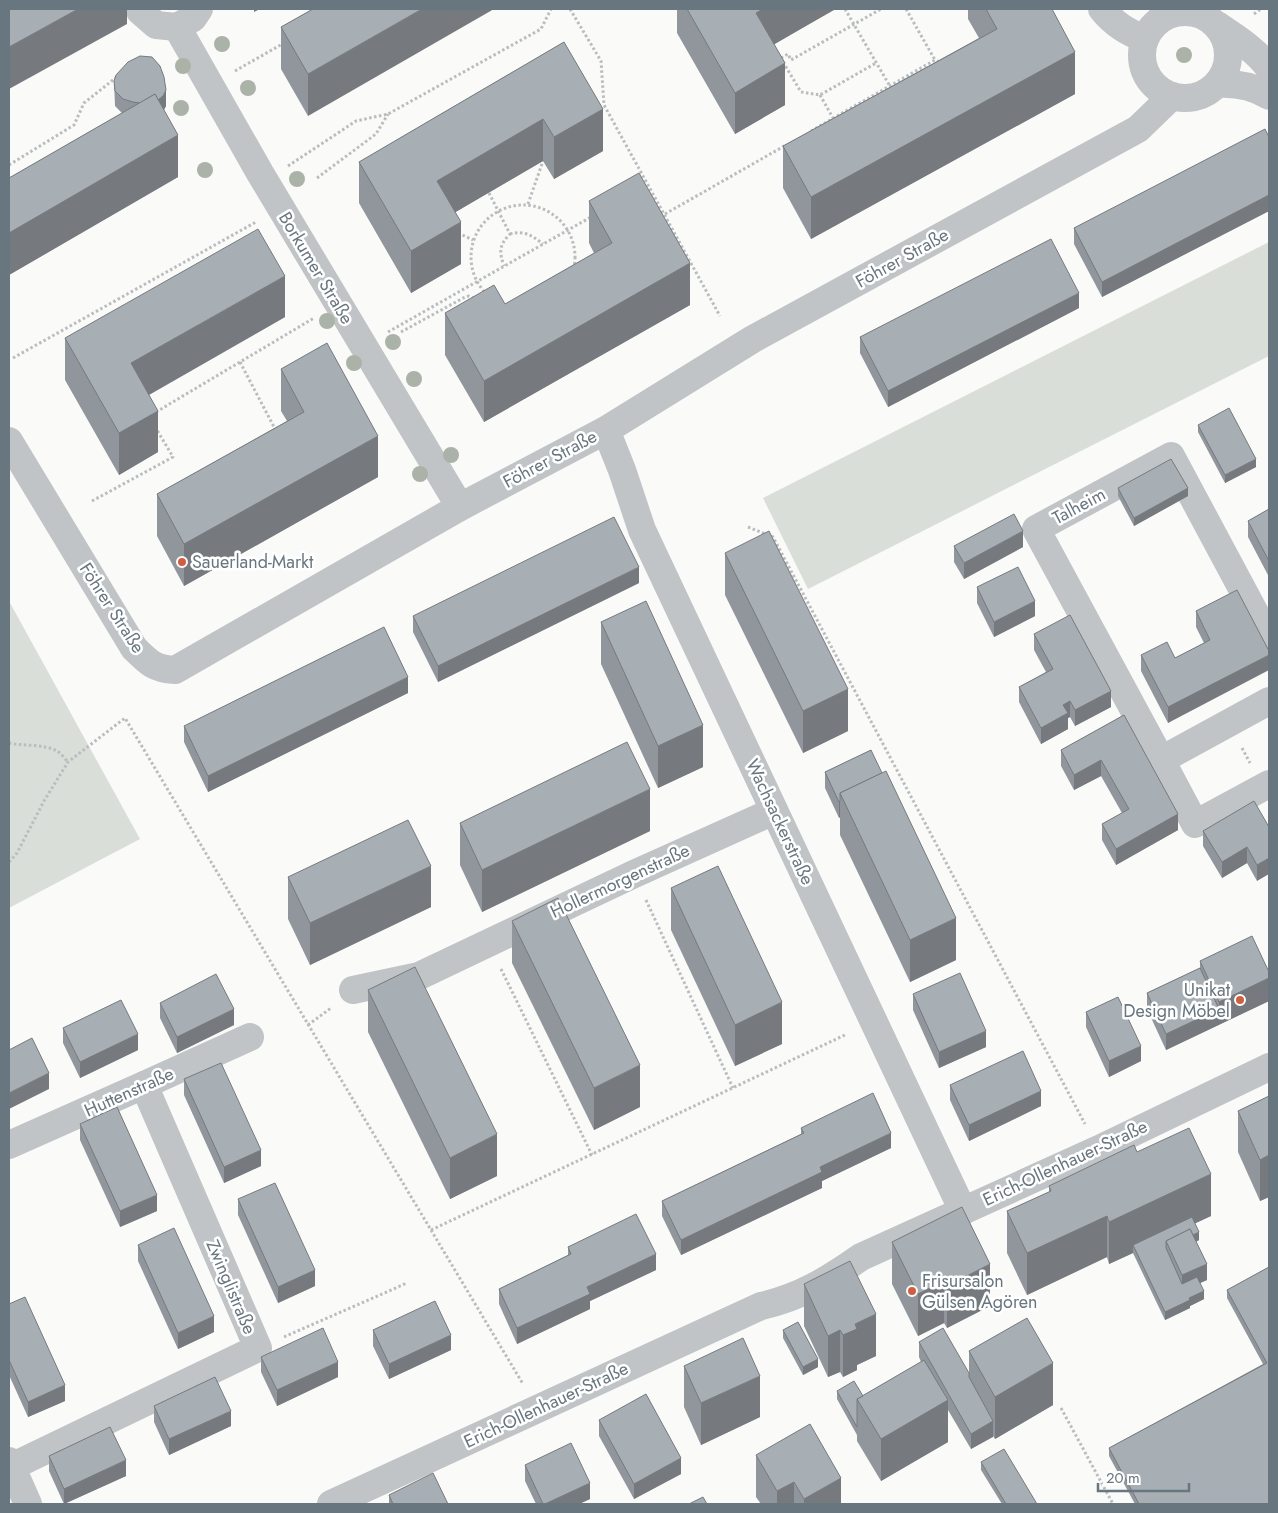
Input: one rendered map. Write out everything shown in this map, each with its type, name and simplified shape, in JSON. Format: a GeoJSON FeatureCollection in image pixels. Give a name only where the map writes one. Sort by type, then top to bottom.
{"type":"FeatureCollection","features":[{"type":"Feature","properties":{"kind":"street"},"geometry":{"type":"LineString","coordinates":[[140,9],[156,25],[178,27],[193,18],[199,9]]}},
{"type":"Feature","properties":{"kind":"street"},"geometry":{"type":"LineString","coordinates":[[1102,9],[1110,20],[1127,32],[1145,40]]}},
{"type":"Feature","properties":{"kind":"street"},"geometry":{"type":"LineString","coordinates":[[1214,23],[1223,34],[1228,46],[1225,72],[1218,84],[1208,92],[1197,97],[1184,98],[1172,96],[1159,90],[1150,80],[1144,67],[1142,53],[1145,40],[1152,27],[1163,18],[1175,13],[1190,12],[1203,16],[1214,23],[1253,50],[1269,68]]}},
{"type":"Feature","properties":{"kind":"street","name":"Borkumer Straße"},"geometry":{"type":"LineString","coordinates":[[178,27],[264,181],[460,507]]}},
{"type":"Feature","properties":{"kind":"street"},"geometry":{"type":"LineString","coordinates":[[1218,84],[1248,86],[1269,96]]}},
{"type":"Feature","properties":{"kind":"street","name":"Föhrer Straße"},"geometry":{"type":"LineString","coordinates":[[9,441],[134,648],[155,667],[175,670],[460,507],[606,430],[753,339],[1138,129],[1172,96]]}},
{"type":"Feature","properties":{"kind":"street","name":"Wachsackerstraße"},"geometry":{"type":"LineString","coordinates":[[606,430],[622,470],[642,530],[962,1211]]}},
{"type":"Feature","properties":{"kind":"street","name":"Talheim"},"geometry":{"type":"LineString","coordinates":[[1267,790],[1195,824],[1036,529],[1171,456],[1269,638]]}},
{"type":"Feature","properties":{"kind":"street"},"geometry":{"type":"LineString","coordinates":[[1161,760],[1269,702]]}},
{"type":"Feature","properties":{"kind":"street","name":"Hollermorgenstraße"},"geometry":{"type":"LineString","coordinates":[[353,990],[419,976],[634,874],[774,811]]}},
{"type":"Feature","properties":{"kind":"street","name":"Huttenstraße"},"geometry":{"type":"LineString","coordinates":[[9,1145],[250,1037]]}},
{"type":"Feature","properties":{"kind":"street","name":"Erich-Ollenhauer-Straße"},"geometry":{"type":"LineString","coordinates":[[330,1504],[761,1306],[778,1290],[793,1280],[824,1267],[861,1258],[1099,1149],[1269,1067]]}},
{"type":"Feature","properties":{"kind":"street","name":"Zwinglistraße"},"geometry":{"type":"LineString","coordinates":[[10,1464],[258,1348],[144,1086]]}},
{"type":"Feature","properties":{"kind":"street"},"geometry":{"type":"LineString","coordinates":[[10,1464],[28,1504]]}},
{"type":"Feature","properties":{"kind":"path"},"geometry":{"type":"LineString","coordinates":[[264,181],[356,121],[388,114],[541,29],[551,9]]}},
{"type":"Feature","properties":{"kind":"path"},"geometry":{"type":"LineString","coordinates":[[570,9],[601,62],[604,105],[720,316]]}},
{"type":"Feature","properties":{"kind":"path"},"geometry":{"type":"LineString","coordinates":[[845,9],[894,94]]}},
{"type":"Feature","properties":{"kind":"path"},"geometry":{"type":"LineString","coordinates":[[876,63],[820,95],[801,92],[780,56],[788,54],[791,60],[881,9]]}},
{"type":"Feature","properties":{"kind":"path"},"geometry":{"type":"LineString","coordinates":[[906,9],[935,60],[944,63]]}},
{"type":"Feature","properties":{"kind":"path"},"geometry":{"type":"LineString","coordinates":[[211,85],[284,42]]}},
{"type":"Feature","properties":{"kind":"path"},"geometry":{"type":"LineString","coordinates":[[808,133],[935,60]]}},
{"type":"Feature","properties":{"kind":"path"},"geometry":{"type":"LineString","coordinates":[[9,164],[74,125],[84,103],[122,72]]}},
{"type":"Feature","properties":{"kind":"path"},"geometry":{"type":"LineString","coordinates":[[820,95],[833,118]]}},
{"type":"Feature","properties":{"kind":"path"},"geometry":{"type":"LineString","coordinates":[[317,178],[376,134],[388,114]]}},
{"type":"Feature","properties":{"kind":"path"},"geometry":{"type":"LineString","coordinates":[[664,214],[791,142]]}},
{"type":"Feature","properties":{"kind":"path"},"geometry":{"type":"LineString","coordinates":[[528,204],[543,161]]}},
{"type":"Feature","properties":{"kind":"path"},"geometry":{"type":"LineString","coordinates":[[641,189],[648,184]]}},
{"type":"Feature","properties":{"kind":"path"},"geometry":{"type":"LineString","coordinates":[[489,193],[510,234]]}},
{"type":"Feature","properties":{"kind":"path"},"geometry":{"type":"LineString","coordinates":[[528,204],[544,208],[558,217],[569,230],[576,249],[574,271],[562,293],[540,307],[527,309],[514,308],[496,301],[486,294],[477,282],[471,261],[471,251],[473,240],[479,228],[488,218],[499,210],[513,205],[528,204]]}},
{"type":"Feature","properties":{"kind":"path"},"geometry":{"type":"LineString","coordinates":[[398,326],[593,216]]}},
{"type":"Feature","properties":{"kind":"path"},"geometry":{"type":"LineString","coordinates":[[13,358],[256,222]]}},
{"type":"Feature","properties":{"kind":"path"},"geometry":{"type":"LineString","coordinates":[[451,230],[473,240]]}},
{"type":"Feature","properties":{"kind":"path"},"geometry":{"type":"LineString","coordinates":[[504,266],[500,252],[503,241],[510,234],[526,233],[543,244]]}},
{"type":"Feature","properties":{"kind":"path"},"geometry":{"type":"LineString","coordinates":[[402,332],[465,298],[473,297],[478,302]]}},
{"type":"Feature","properties":{"kind":"path"},"geometry":{"type":"LineString","coordinates":[[490,306],[496,301]]}},
{"type":"Feature","properties":{"kind":"path"},"geometry":{"type":"LineString","coordinates":[[552,301],[555,308]]}},
{"type":"Feature","properties":{"kind":"path"},"geometry":{"type":"LineString","coordinates":[[149,416],[338,304]]}},
{"type":"Feature","properties":{"kind":"path"},"geometry":{"type":"LineString","coordinates":[[511,318],[514,308]]}},
{"type":"Feature","properties":{"kind":"path"},"geometry":{"type":"LineString","coordinates":[[240,362],[274,427]]}},
{"type":"Feature","properties":{"kind":"path"},"geometry":{"type":"LineString","coordinates":[[92,501],[173,457],[154,424]]}},
{"type":"Feature","properties":{"kind":"path"},"geometry":{"type":"LineString","coordinates":[[748,527],[773,537],[1099,1149]]}},
{"type":"Feature","properties":{"kind":"path"},"geometry":{"type":"LineString","coordinates":[[9,862],[17,853],[44,801],[68,762],[124,718],[538,1409]]}},
{"type":"Feature","properties":{"kind":"path"},"geometry":{"type":"LineString","coordinates":[[1229,723],[1267,790]]}},
{"type":"Feature","properties":{"kind":"path"},"geometry":{"type":"LineString","coordinates":[[9,743],[57,751],[68,762]]}},
{"type":"Feature","properties":{"kind":"path"},"geometry":{"type":"LineString","coordinates":[[634,874],[733,1088]]}},
{"type":"Feature","properties":{"kind":"path"},"geometry":{"type":"LineString","coordinates":[[489,943],[592,1154]]}},
{"type":"Feature","properties":{"kind":"path"},"geometry":{"type":"LineString","coordinates":[[431,1230],[847,1034]]}},
{"type":"Feature","properties":{"kind":"path"},"geometry":{"type":"LineString","coordinates":[[258,1348],[407,1283]]}},
{"type":"Feature","properties":{"kind":"path"},"geometry":{"type":"LineString","coordinates":[[1061,1408],[1113,1504]]}},
{"type":"Feature","properties":{"kind":"shaded area"},"geometry":{"type":"Polygon","coordinates":[[[1269,242],[1269,356],[808,589],[763,498],[1269,242]]]}},
{"type":"Feature","properties":{"kind":"shaded area"},"geometry":{"type":"Polygon","coordinates":[[[9,601],[140,839],[9,908],[9,601]]]}},
{"type":"Feature","properties":{"kind":"building"},"geometry":{"type":"Polygon","coordinates":[[[9,9],[78,9],[9,47],[9,9]]]}},
{"type":"Feature","properties":{"kind":"building"},"geometry":{"type":"Polygon","coordinates":[[[313,9],[422,9],[308,74],[281,27],[313,9]]]}},
{"type":"Feature","properties":{"kind":"building"},"geometry":{"type":"Polygon","coordinates":[[[687,9],[763,9],[756,13],[785,63],[735,93],[687,9]]]}},
{"type":"Feature","properties":{"kind":"building"},"geometry":{"type":"Polygon","coordinates":[[[986,9],[1052,9],[1075,52],[811,197],[783,146],[997,29],[986,9]]]}},
{"type":"Feature","properties":{"kind":"building"},"geometry":{"type":"Polygon","coordinates":[[[564,42],[603,109],[554,137],[543,119],[437,181],[461,222],[411,251],[359,162],[564,42]]]}},
{"type":"Feature","properties":{"kind":"building"},"geometry":{"type":"Polygon","coordinates":[[[140,56],[152,57],[160,66],[166,90],[158,100],[155,94],[140,103],[133,102],[123,99],[115,91],[114,81],[116,75],[128,62],[140,56]]]}},
{"type":"Feature","properties":{"kind":"building"},"geometry":{"type":"Polygon","coordinates":[[[155,94],[178,135],[9,233],[9,178],[155,94]]]}},
{"type":"Feature","properties":{"kind":"building"},"geometry":{"type":"Polygon","coordinates":[[[1265,129],[1269,137],[1269,195],[1102,282],[1074,228],[1265,129]]]}},
{"type":"Feature","properties":{"kind":"building"},"geometry":{"type":"Polygon","coordinates":[[[639,173],[690,263],[484,381],[445,313],[494,285],[505,304],[612,243],[589,201],[639,173]]]}},
{"type":"Feature","properties":{"kind":"building"},"geometry":{"type":"Polygon","coordinates":[[[258,229],[285,276],[131,363],[158,411],[119,433],[65,338],[258,229]]]}},
{"type":"Feature","properties":{"kind":"building"},"geometry":{"type":"Polygon","coordinates":[[[1051,239],[1079,293],[888,391],[860,337],[1051,239]]]}},
{"type":"Feature","properties":{"kind":"building"},"geometry":{"type":"Polygon","coordinates":[[[327,343],[378,436],[184,544],[157,494],[304,412],[281,369],[327,343]]]}},
{"type":"Feature","properties":{"kind":"building"},"geometry":{"type":"Polygon","coordinates":[[[1229,408],[1256,459],[1225,475],[1198,425],[1229,408]]]}},
{"type":"Feature","properties":{"kind":"building"},"geometry":{"type":"Polygon","coordinates":[[[1171,459],[1188,488],[1134,518],[1118,488],[1171,459]]]}},
{"type":"Feature","properties":{"kind":"building"},"geometry":{"type":"Polygon","coordinates":[[[1269,509],[1269,561],[1248,521],[1269,509]]]}},
{"type":"Feature","properties":{"kind":"building"},"geometry":{"type":"Polygon","coordinates":[[[1014,514],[1023,531],[964,563],[954,546],[1014,514]]]}},
{"type":"Feature","properties":{"kind":"building"},"geometry":{"type":"Polygon","coordinates":[[[614,517],[639,567],[438,666],[413,616],[614,517]]]}},
{"type":"Feature","properties":{"kind":"building"},"geometry":{"type":"Polygon","coordinates":[[[769,531],[848,689],[803,711],[725,553],[769,531]]]}},
{"type":"Feature","properties":{"kind":"building"},"geometry":{"type":"Polygon","coordinates":[[[1018,567],[1035,601],[994,622],[977,587],[1018,567]]]}},
{"type":"Feature","properties":{"kind":"building"},"geometry":{"type":"Polygon","coordinates":[[[1237,590],[1269,651],[1269,655],[1168,707],[1141,655],[1167,642],[1175,658],[1210,640],[1196,611],[1237,590]]]}},
{"type":"Feature","properties":{"kind":"building"},"geometry":{"type":"Polygon","coordinates":[[[646,601],[703,725],[658,746],[601,622],[646,601]]]}},
{"type":"Feature","properties":{"kind":"building"},"geometry":{"type":"Polygon","coordinates":[[[1070,615],[1111,691],[1075,710],[1070,701],[1063,705],[1068,713],[1041,728],[1019,687],[1053,669],[1034,634],[1070,615]]]}},
{"type":"Feature","properties":{"kind":"building"},"geometry":{"type":"Polygon","coordinates":[[[384,627],[408,677],[208,776],[184,726],[384,627]]]}},
{"type":"Feature","properties":{"kind":"building"},"geometry":{"type":"Polygon","coordinates":[[[1124,715],[1178,814],[1116,849],[1102,824],[1129,809],[1101,760],[1074,775],[1061,750],[1124,715]]]}},
{"type":"Feature","properties":{"kind":"building"},"geometry":{"type":"Polygon","coordinates":[[[627,742],[650,789],[482,870],[460,823],[627,742]]]}},
{"type":"Feature","properties":{"kind":"building"},"geometry":{"type":"Polygon","coordinates":[[[871,750],[882,773],[840,793],[839,802],[825,772],[871,750]]]}},
{"type":"Feature","properties":{"kind":"building"},"geometry":{"type":"Polygon","coordinates":[[[886,771],[956,918],[910,940],[840,793],[886,771]]]}},
{"type":"Feature","properties":{"kind":"building"},"geometry":{"type":"Polygon","coordinates":[[[1254,801],[1269,827],[1269,858],[1257,865],[1247,847],[1222,862],[1203,831],[1254,801]]]}},
{"type":"Feature","properties":{"kind":"building"},"geometry":{"type":"Polygon","coordinates":[[[408,820],[431,866],[310,923],[288,877],[408,820]]]}},
{"type":"Feature","properties":{"kind":"building"},"geometry":{"type":"Polygon","coordinates":[[[718,866],[782,1002],[735,1025],[671,888],[718,866]]]}},
{"type":"Feature","properties":{"kind":"building"},"geometry":{"type":"Polygon","coordinates":[[[558,898],[640,1065],[594,1088],[512,921],[558,898]]]}},
{"type":"Feature","properties":{"kind":"building"},"geometry":{"type":"Polygon","coordinates":[[[1252,936],[1269,972],[1269,978],[1219,1002],[1200,961],[1252,936]]]}},
{"type":"Feature","properties":{"kind":"building"},"geometry":{"type":"Polygon","coordinates":[[[415,967],[497,1134],[450,1158],[368,990],[415,967]]]}},
{"type":"Feature","properties":{"kind":"building"},"geometry":{"type":"Polygon","coordinates":[[[1200,968],[1219,1009],[1166,1034],[1147,993],[1200,968]]]}},
{"type":"Feature","properties":{"kind":"building"},"geometry":{"type":"Polygon","coordinates":[[[960,973],[986,1031],[939,1052],[913,994],[960,973]]]}},
{"type":"Feature","properties":{"kind":"building"},"geometry":{"type":"Polygon","coordinates":[[[216,974],[234,1009],[177,1037],[160,1003],[216,974]]]}},
{"type":"Feature","properties":{"kind":"building"},"geometry":{"type":"Polygon","coordinates":[[[1118,997],[1141,1046],[1109,1061],[1086,1012],[1118,997]]]}},
{"type":"Feature","properties":{"kind":"building"},"geometry":{"type":"Polygon","coordinates":[[[121,1000],[138,1034],[80,1062],[63,1028],[121,1000]]]}},
{"type":"Feature","properties":{"kind":"building"},"geometry":{"type":"Polygon","coordinates":[[[32,1038],[49,1073],[9,1093],[9,1050],[32,1038]]]}},
{"type":"Feature","properties":{"kind":"building"},"geometry":{"type":"Polygon","coordinates":[[[1023,1051],[1041,1091],[969,1125],[950,1085],[1023,1051]]]}},
{"type":"Feature","properties":{"kind":"building"},"geometry":{"type":"Polygon","coordinates":[[[221,1063],[261,1150],[224,1167],[184,1079],[221,1063]]]}},
{"type":"Feature","properties":{"kind":"building"},"geometry":{"type":"Polygon","coordinates":[[[873,1093],[891,1133],[820,1167],[822,1172],[681,1240],[662,1201],[804,1133],[801,1128],[873,1093]]]}},
{"type":"Feature","properties":{"kind":"building"},"geometry":{"type":"Polygon","coordinates":[[[1269,1096],[1269,1155],[1260,1160],[1238,1111],[1269,1096]]]}},
{"type":"Feature","properties":{"kind":"building"},"geometry":{"type":"Polygon","coordinates":[[[117,1107],[157,1195],[120,1211],[80,1124],[117,1107]]]}},
{"type":"Feature","properties":{"kind":"building"},"geometry":{"type":"Polygon","coordinates":[[[1189,1128],[1211,1174],[1109,1222],[1107,1216],[1027,1253],[1007,1211],[1051,1191],[1049,1186],[1134,1145],[1137,1152],[1189,1128]]]}},
{"type":"Feature","properties":{"kind":"building"},"geometry":{"type":"Polygon","coordinates":[[[275,1183],[315,1270],[278,1287],[238,1199],[275,1183]]]}},
{"type":"Feature","properties":{"kind":"building"},"geometry":{"type":"Polygon","coordinates":[[[962,1207],[990,1264],[947,1286],[944,1281],[918,1294],[892,1242],[962,1207]]]}},
{"type":"Feature","properties":{"kind":"building"},"geometry":{"type":"Polygon","coordinates":[[[636,1214],[656,1254],[587,1287],[590,1294],[517,1328],[499,1289],[571,1254],[568,1247],[636,1214]]]}},
{"type":"Feature","properties":{"kind":"building"},"geometry":{"type":"Polygon","coordinates":[[[1192,1217],[1199,1232],[1193,1235],[1190,1229],[1166,1241],[1166,1248],[1182,1284],[1197,1277],[1204,1291],[1165,1312],[1133,1245],[1192,1217]]]}},
{"type":"Feature","properties":{"kind":"building"},"geometry":{"type":"Polygon","coordinates":[[[174,1228],[214,1316],[178,1333],[138,1245],[174,1228]]]}},
{"type":"Feature","properties":{"kind":"building"},"geometry":{"type":"Polygon","coordinates":[[[1190,1229],[1207,1264],[1182,1275],[1166,1241],[1190,1229]]]}},
{"type":"Feature","properties":{"kind":"building"},"geometry":{"type":"Polygon","coordinates":[[[850,1261],[876,1314],[855,1324],[857,1329],[843,1335],[840,1330],[828,1336],[804,1284],[850,1261]]]}},
{"type":"Feature","properties":{"kind":"building"},"geometry":{"type":"Polygon","coordinates":[[[1269,1267],[1269,1504],[1139,1504],[1109,1448],[1267,1363],[1227,1290],[1269,1267]]]}},
{"type":"Feature","properties":{"kind":"building"},"geometry":{"type":"Polygon","coordinates":[[[25,1297],[65,1385],[28,1402],[9,1360],[9,1304],[25,1297]]]}},
{"type":"Feature","properties":{"kind":"building"},"geometry":{"type":"Polygon","coordinates":[[[435,1301],[451,1335],[389,1364],[373,1330],[435,1301]]]}},
{"type":"Feature","properties":{"kind":"building"},"geometry":{"type":"Polygon","coordinates":[[[1027,1318],[1053,1363],[995,1397],[969,1351],[1027,1318]]]}},
{"type":"Feature","properties":{"kind":"building"},"geometry":{"type":"Polygon","coordinates":[[[798,1322],[818,1359],[803,1367],[783,1330],[798,1322]]]}},
{"type":"Feature","properties":{"kind":"building"},"geometry":{"type":"Polygon","coordinates":[[[323,1328],[338,1362],[277,1390],[261,1357],[323,1328]]]}},
{"type":"Feature","properties":{"kind":"building"},"geometry":{"type":"Polygon","coordinates":[[[943,1328],[969,1373],[969,1377],[993,1421],[971,1434],[919,1342],[943,1328]]]}},
{"type":"Feature","properties":{"kind":"building"},"geometry":{"type":"Polygon","coordinates":[[[743,1338],[760,1376],[701,1403],[684,1366],[743,1338]]]}},
{"type":"Feature","properties":{"kind":"building"},"geometry":{"type":"Polygon","coordinates":[[[924,1360],[948,1400],[881,1439],[857,1399],[924,1360]]]}},
{"type":"Feature","properties":{"kind":"building"},"geometry":{"type":"Polygon","coordinates":[[[215,1377],[231,1411],[169,1439],[154,1406],[215,1377]]]}},
{"type":"Feature","properties":{"kind":"building"},"geometry":{"type":"Polygon","coordinates":[[[854,1381],[863,1396],[857,1399],[857,1427],[837,1391],[854,1381]]]}},
{"type":"Feature","properties":{"kind":"building"},"geometry":{"type":"Polygon","coordinates":[[[646,1394],[681,1458],[634,1484],[599,1420],[646,1394]]]}},
{"type":"Feature","properties":{"kind":"building"},"geometry":{"type":"Polygon","coordinates":[[[810,1424],[841,1478],[804,1499],[794,1482],[777,1491],[756,1455],[810,1424]]]}},
{"type":"Feature","properties":{"kind":"building"},"geometry":{"type":"Polygon","coordinates":[[[110,1427],[126,1460],[64,1489],[49,1456],[110,1427]]]}},
{"type":"Feature","properties":{"kind":"building"},"geometry":{"type":"Polygon","coordinates":[[[571,1443],[590,1483],[543,1504],[525,1465],[571,1443]]]}},
{"type":"Feature","properties":{"kind":"building"},"geometry":{"type":"Polygon","coordinates":[[[1004,1449],[1037,1504],[1006,1504],[981,1462],[1004,1449]]]}},
{"type":"Feature","properties":{"kind":"building"},"geometry":{"type":"Polygon","coordinates":[[[433,1473],[448,1504],[393,1504],[389,1495],[433,1473]]]}},
{"type":"Feature","properties":{"kind":"building"},"geometry":{"type":"Polygon","coordinates":[[[703,1497],[707,1504],[689,1504],[703,1497]]]}},
{"type":"Feature","properties":{"kind":"place","name":"Sauerland-Markt"},"geometry":{"type":"Point","coordinates":[182,562]}},
{"type":"Feature","properties":{"kind":"place","name":"Unikat Design Möbel"},"geometry":{"type":"Point","coordinates":[1240,1000]}},
{"type":"Feature","properties":{"kind":"place","name":"Frisursalon Gülsen Agören"},"geometry":{"type":"Point","coordinates":[912,1291]}}]}
